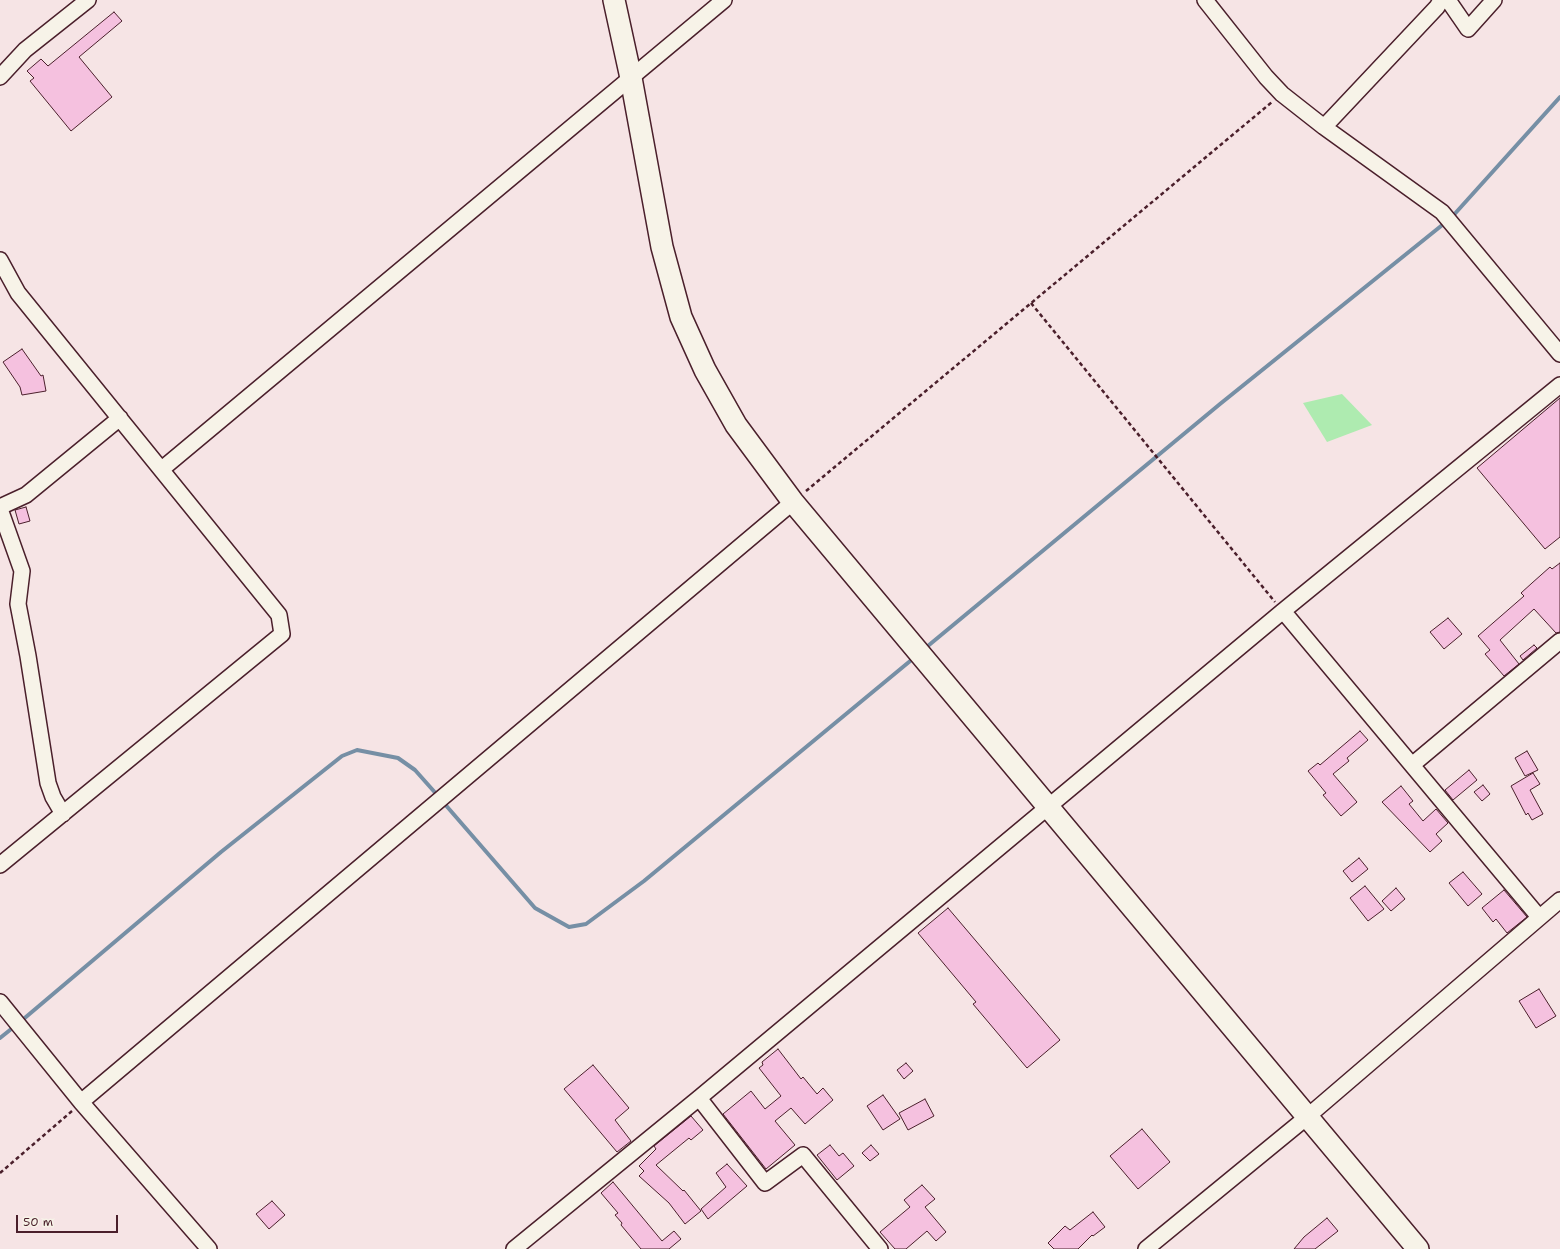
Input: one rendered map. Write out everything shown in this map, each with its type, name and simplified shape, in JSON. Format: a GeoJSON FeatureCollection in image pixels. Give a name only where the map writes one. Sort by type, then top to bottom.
{"type":"FeatureCollection","features":[{"type":"Feature","properties":{"kind":"street"},"geometry":{"type":"LineString","coordinates":[[2,70],[88,0]]}},
{"type":"Feature","properties":{"kind":"street"},"geometry":{"type":"LineString","coordinates":[[614,0],[631,78],[662,247],[681,317],[705,370],[736,424],[793,502],[1418,1249]]}},
{"type":"Feature","properties":{"kind":"street"},"geometry":{"type":"LineString","coordinates":[[162,469],[724,0]]}},
{"type":"Feature","properties":{"kind":"street"},"geometry":{"type":"LineString","coordinates":[[1205,0],[1266,78],[1282,94],[1324,127],[1442,212],[1560,354]]}},
{"type":"Feature","properties":{"kind":"street"},"geometry":{"type":"LineString","coordinates":[[1324,127],[1437,7],[1441,0]]}},
{"type":"Feature","properties":{"kind":"street"},"geometry":{"type":"LineString","coordinates":[[1448,0],[1468,29],[1494,0]]}},
{"type":"Feature","properties":{"kind":"street"},"geometry":{"type":"LineString","coordinates":[[0,260],[18,293],[279,614],[282,634],[0,865]]}},
{"type":"Feature","properties":{"kind":"street"},"geometry":{"type":"LineString","coordinates":[[514,1249],[699,1098],[1283,611],[1560,385]]}},
{"type":"Feature","properties":{"kind":"street"},"geometry":{"type":"LineString","coordinates":[[63,814],[53,797],[48,783],[28,656],[18,604],[22,571],[0,508],[26,495],[120,418]]}},
{"type":"Feature","properties":{"kind":"street"},"geometry":{"type":"LineString","coordinates":[[81,1102],[793,502]]}},
{"type":"Feature","properties":{"kind":"street"},"geometry":{"type":"LineString","coordinates":[[1283,611],[1539,917]]}},
{"type":"Feature","properties":{"kind":"street"},"geometry":{"type":"LineString","coordinates":[[1412,765],[1560,641]]}},
{"type":"Feature","properties":{"kind":"street"},"geometry":{"type":"LineString","coordinates":[[1146,1249],[1307,1117],[1560,900]]}},
{"type":"Feature","properties":{"kind":"street"},"geometry":{"type":"LineString","coordinates":[[0,1002],[81,1102],[209,1249]]}},
{"type":"Feature","properties":{"kind":"street"},"geometry":{"type":"LineString","coordinates":[[699,1098],[765,1183],[804,1155],[880,1249]]}},
{"type":"Feature","properties":{"kind":"path"},"geometry":{"type":"LineString","coordinates":[[793,502],[1282,94]]}},
{"type":"Feature","properties":{"kind":"path"},"geometry":{"type":"LineString","coordinates":[[1031,303],[1283,611]]}},
{"type":"Feature","properties":{"kind":"path"},"geometry":{"type":"LineString","coordinates":[[0,1173],[81,1102]]}},
{"type":"Feature","properties":{"kind":"green space"},"geometry":{"type":"Polygon","coordinates":[[[1342,394],[1372,425],[1327,442],[1303,403],[1342,394]]]}},
{"type":"Feature","properties":{"kind":"building"},"geometry":{"type":"Polygon","coordinates":[[[114,12],[122,21],[79,57],[112,97],[71,131],[30,81],[34,78],[27,71],[41,59],[48,66],[114,12]]]}},
{"type":"Feature","properties":{"kind":"building"},"geometry":{"type":"Polygon","coordinates":[[[22,349],[41,376],[43,375],[46,391],[22,395],[20,387],[3,362],[22,349]]]}},
{"type":"Feature","properties":{"kind":"building"},"geometry":{"type":"Polygon","coordinates":[[[1560,398],[1560,537],[1545,549],[1477,468],[1560,398]]]}},
{"type":"Feature","properties":{"kind":"building"},"geometry":{"type":"Polygon","coordinates":[[[26,507],[30,521],[19,524],[15,510],[26,507]]]}},
{"type":"Feature","properties":{"kind":"building"},"geometry":{"type":"Polygon","coordinates":[[[1560,563],[1560,632],[1556,633],[1534,609],[1500,640],[1519,664],[1504,676],[1485,654],[1490,650],[1478,636],[1524,596],[1521,593],[1532,583],[1550,567],[1552,569],[1560,563]]]}},
{"type":"Feature","properties":{"kind":"building"},"geometry":{"type":"Polygon","coordinates":[[[1448,618],[1462,634],[1444,649],[1430,632],[1448,618]]]}},
{"type":"Feature","properties":{"kind":"building"},"geometry":{"type":"Polygon","coordinates":[[[1534,645],[1537,648],[1523,660],[1520,656],[1534,645]]]}},
{"type":"Feature","properties":{"kind":"building"},"geometry":{"type":"Polygon","coordinates":[[[1360,731],[1368,740],[1347,758],[1349,761],[1333,774],[1357,802],[1341,816],[1323,795],[1326,793],[1308,771],[1318,763],[1320,765],[1360,731]]]}},
{"type":"Feature","properties":{"kind":"building"},"geometry":{"type":"Polygon","coordinates":[[[1527,751],[1538,770],[1525,776],[1515,758],[1527,751]]]}},
{"type":"Feature","properties":{"kind":"building"},"geometry":{"type":"Polygon","coordinates":[[[1469,770],[1477,780],[1453,800],[1445,790],[1469,770]]]}},
{"type":"Feature","properties":{"kind":"building"},"geometry":{"type":"Polygon","coordinates":[[[1533,773],[1540,784],[1530,790],[1543,814],[1532,820],[1528,813],[1526,815],[1511,786],[1533,773]]]}},
{"type":"Feature","properties":{"kind":"building"},"geometry":{"type":"Polygon","coordinates":[[[1483,785],[1490,794],[1482,801],[1474,792],[1483,785]]]}},
{"type":"Feature","properties":{"kind":"building"},"geometry":{"type":"Polygon","coordinates":[[[1401,786],[1413,801],[1409,804],[1423,821],[1436,809],[1448,823],[1436,834],[1442,841],[1430,852],[1382,802],[1401,786]]]}},
{"type":"Feature","properties":{"kind":"building"},"geometry":{"type":"Polygon","coordinates":[[[1359,858],[1368,869],[1352,882],[1343,871],[1359,858]]]}},
{"type":"Feature","properties":{"kind":"building"},"geometry":{"type":"Polygon","coordinates":[[[1463,872],[1482,894],[1468,906],[1449,883],[1463,872]]]}},
{"type":"Feature","properties":{"kind":"building"},"geometry":{"type":"Polygon","coordinates":[[[1365,886],[1384,909],[1368,921],[1350,898],[1365,886]]]}},
{"type":"Feature","properties":{"kind":"building"},"geometry":{"type":"Polygon","coordinates":[[[1396,888],[1405,899],[1391,911],[1382,901],[1396,888]]]}},
{"type":"Feature","properties":{"kind":"building"},"geometry":{"type":"Polygon","coordinates":[[[1504,890],[1527,917],[1507,933],[1496,919],[1493,922],[1482,908],[1504,890]]]}},
{"type":"Feature","properties":{"kind":"building"},"geometry":{"type":"Polygon","coordinates":[[[948,908],[1060,1040],[1027,1068],[973,1004],[976,1002],[918,933],[948,908]]]}},
{"type":"Feature","properties":{"kind":"building"},"geometry":{"type":"Polygon","coordinates":[[[1539,989],[1556,1016],[1536,1028],[1519,1001],[1539,989]]]}},
{"type":"Feature","properties":{"kind":"building"},"geometry":{"type":"Polygon","coordinates":[[[778,1049],[801,1079],[803,1077],[817,1094],[823,1088],[833,1100],[805,1124],[791,1108],[775,1121],[795,1145],[766,1169],[723,1114],[751,1091],[765,1109],[781,1096],[759,1068],[763,1065],[762,1062],[778,1049]]]}},
{"type":"Feature","properties":{"kind":"building"},"geometry":{"type":"Polygon","coordinates":[[[906,1063],[913,1071],[904,1079],[897,1070],[906,1063]]]}},
{"type":"Feature","properties":{"kind":"building"},"geometry":{"type":"Polygon","coordinates":[[[593,1065],[629,1108],[615,1120],[631,1141],[617,1152],[564,1089],[593,1065]]]}},
{"type":"Feature","properties":{"kind":"building"},"geometry":{"type":"Polygon","coordinates":[[[883,1095],[900,1119],[883,1130],[867,1106],[883,1095]]]}},
{"type":"Feature","properties":{"kind":"building"},"geometry":{"type":"Polygon","coordinates":[[[925,1099],[934,1116],[908,1130],[899,1113],[925,1099]]]}},
{"type":"Feature","properties":{"kind":"building"},"geometry":{"type":"Polygon","coordinates":[[[691,1116],[703,1130],[691,1140],[689,1138],[656,1165],[683,1191],[684,1190],[701,1211],[685,1224],[669,1203],[639,1176],[644,1171],[639,1166],[656,1149],[654,1146],[691,1116]]]}},
{"type":"Feature","properties":{"kind":"building"},"geometry":{"type":"Polygon","coordinates":[[[1142,1129],[1170,1162],[1138,1189],[1110,1156],[1142,1129]]]}},
{"type":"Feature","properties":{"kind":"building"},"geometry":{"type":"Polygon","coordinates":[[[830,1145],[839,1156],[843,1153],[854,1166],[837,1180],[817,1155],[830,1145]]]}},
{"type":"Feature","properties":{"kind":"building"},"geometry":{"type":"Polygon","coordinates":[[[871,1145],[879,1154],[870,1161],[862,1153],[871,1145]]]}},
{"type":"Feature","properties":{"kind":"building"},"geometry":{"type":"Polygon","coordinates":[[[727,1164],[747,1186],[708,1219],[701,1209],[726,1187],[716,1173],[727,1164]]]}},
{"type":"Feature","properties":{"kind":"building"},"geometry":{"type":"Polygon","coordinates":[[[613,1182],[662,1241],[674,1231],[681,1239],[669,1249],[641,1249],[621,1225],[622,1223],[615,1215],[618,1213],[601,1193],[613,1182]]]}},
{"type":"Feature","properties":{"kind":"building"},"geometry":{"type":"Polygon","coordinates":[[[922,1185],[935,1199],[925,1207],[946,1232],[936,1241],[927,1231],[906,1249],[895,1249],[880,1232],[910,1207],[904,1200],[922,1185]]]}},
{"type":"Feature","properties":{"kind":"building"},"geometry":{"type":"Polygon","coordinates":[[[272,1201],[285,1215],[269,1229],[256,1214],[272,1201]]]}},
{"type":"Feature","properties":{"kind":"building"},"geometry":{"type":"Polygon","coordinates":[[[1093,1212],[1105,1227],[1093,1236],[1092,1235],[1078,1249],[1054,1249],[1048,1243],[1065,1226],[1070,1230],[1093,1212]]]}},
{"type":"Feature","properties":{"kind":"building"},"geometry":{"type":"Polygon","coordinates":[[[1327,1218],[1338,1231],[1315,1249],[1294,1249],[1304,1237],[1327,1218]]]}},
{"type":"Feature","properties":{"kind":"waterway"},"geometry":{"type":"LineString","coordinates":[[1451,218],[1560,97]]}},
{"type":"Feature","properties":{"kind":"waterway"},"geometry":{"type":"LineString","coordinates":[[923,650],[1220,404],[1446,222]]}},
{"type":"Feature","properties":{"kind":"waterway"},"geometry":{"type":"LineString","coordinates":[[443,802],[535,908],[569,927],[586,924],[644,881],[915,657]]}},
{"type":"Feature","properties":{"kind":"waterway"},"geometry":{"type":"LineString","coordinates":[[20,1022],[221,852],[342,756],[357,750],[398,758],[415,770],[439,797]]}},
{"type":"Feature","properties":{"kind":"waterway"},"geometry":{"type":"LineString","coordinates":[[0,1038],[15,1026]]}}]}
